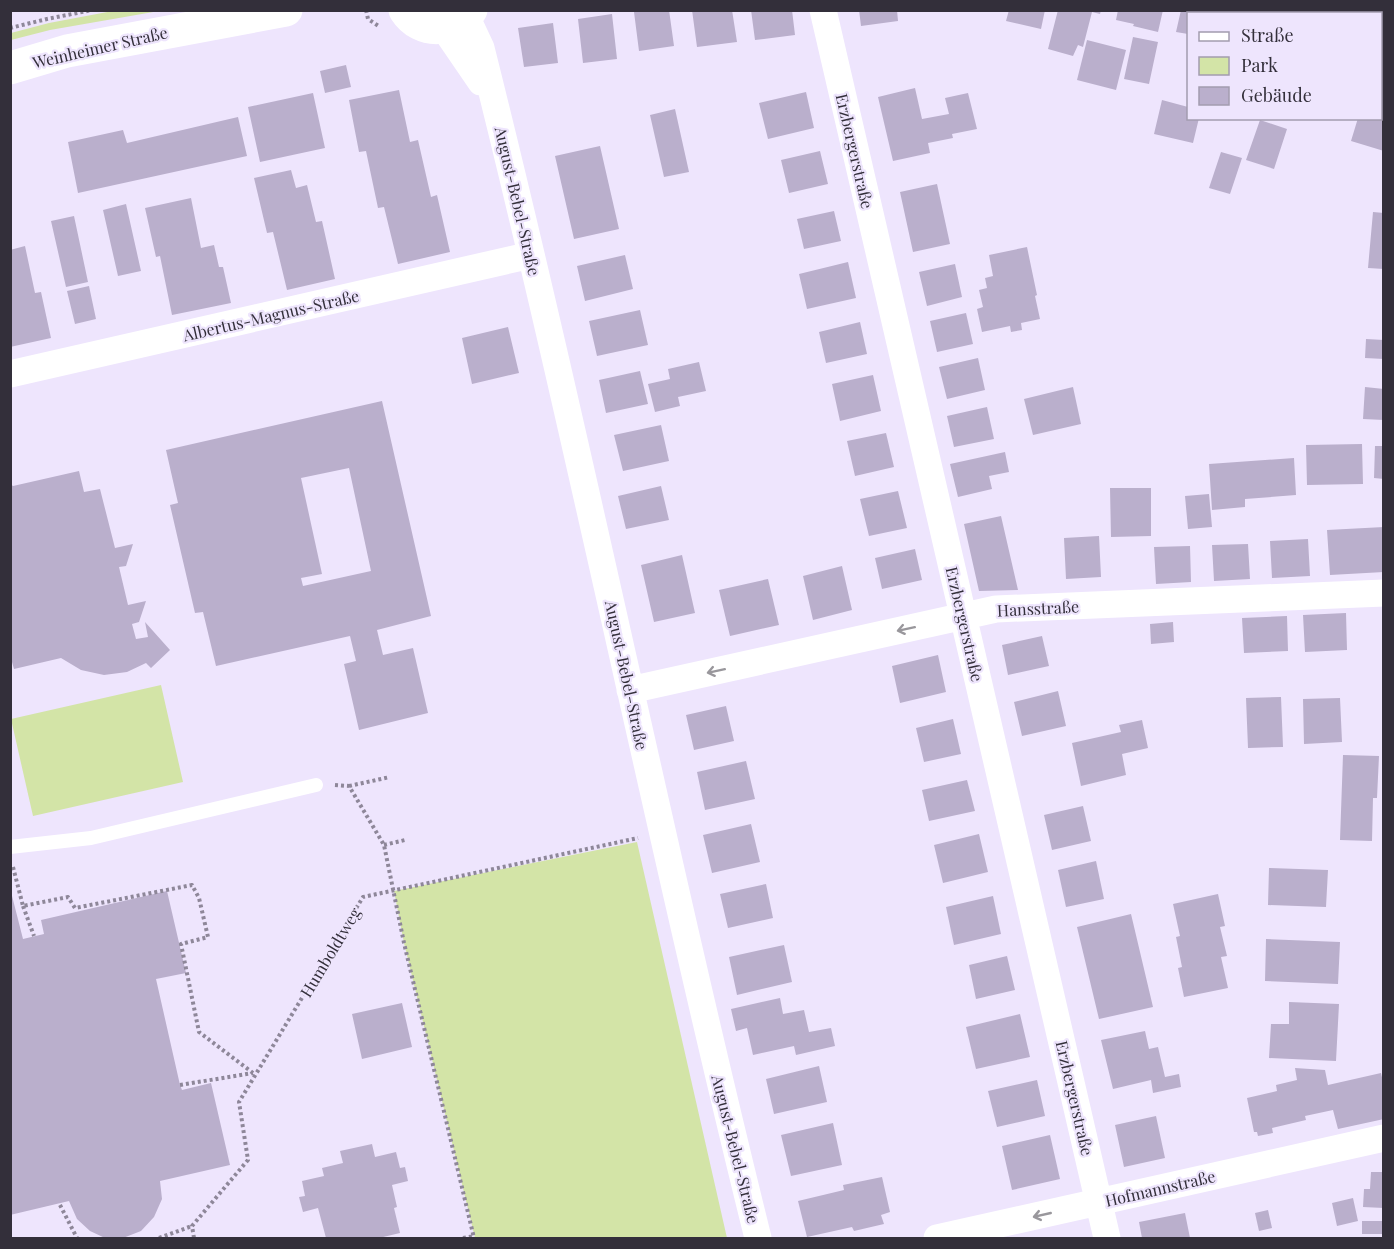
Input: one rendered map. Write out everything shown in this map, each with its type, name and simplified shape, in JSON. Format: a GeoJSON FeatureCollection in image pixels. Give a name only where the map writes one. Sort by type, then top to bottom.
{"type":"FeatureCollection","features":[{"type":"Feature","properties":{"kind":"street","name":"Weinheimer Straße"},"geometry":{"type":"LineString","coordinates":[[10,68],[188,19],[286,10]]}},
{"type":"Feature","properties":{"kind":"street"},"geometry":{"type":"LineString","coordinates":[[405,10],[418,23],[431,28],[460,18]]}},
{"type":"Feature","properties":{"kind":"street","name":"Erzbergerstraße"},"geometry":{"type":"LineString","coordinates":[[823,10],[1107,1239]]}},
{"type":"Feature","properties":{"kind":"street","name":"August-Bebel-Straße"},"geometry":{"type":"LineString","coordinates":[[460,18],[474,71],[497,112],[600,553],[662,833],[758,1239]]}},
{"type":"Feature","properties":{"kind":"street","name":"Albertus-Magnus-Straße"},"geometry":{"type":"LineString","coordinates":[[10,374],[531,255]]}},
{"type":"Feature","properties":{"kind":"street","name":"Hansstraße"},"geometry":{"type":"LineString","coordinates":[[630,690],[996,609],[1383,593]]}},
{"type":"Feature","properties":{"kind":"street","name":"Hofmannstraße"},"geometry":{"type":"LineString","coordinates":[[937,1239],[1383,1138]]}},
{"type":"Feature","properties":{"kind":"lane"},"geometry":{"type":"LineString","coordinates":[[10,848],[91,838],[316,785]]}},
{"type":"Feature","properties":{"kind":"path"},"geometry":{"type":"LineString","coordinates":[[10,28],[92,10]]}},
{"type":"Feature","properties":{"kind":"path"},"geometry":{"type":"LineString","coordinates":[[366,10],[368,19]]}},
{"type":"Feature","properties":{"kind":"path"},"geometry":{"type":"LineString","coordinates":[[316,785],[349,786],[390,777]]}},
{"type":"Feature","properties":{"kind":"path"},"geometry":{"type":"LineString","coordinates":[[349,786],[384,845],[404,943],[474,1237],[463,1239]]}},
{"type":"Feature","properties":{"kind":"path","name":"Humboldtweg"},"geometry":{"type":"LineString","coordinates":[[192,1226],[248,1160],[239,1102],[363,897],[662,833]]}},
{"type":"Feature","properties":{"kind":"path"},"geometry":{"type":"LineString","coordinates":[[384,845],[405,840]]}},
{"type":"Feature","properties":{"kind":"path"},"geometry":{"type":"LineString","coordinates":[[10,856],[23,906],[34,936]]}},
{"type":"Feature","properties":{"kind":"path"},"geometry":{"type":"LineString","coordinates":[[23,906],[68,897],[75,908],[192,885],[199,898],[208,937],[181,944],[199,1032],[255,1073]]}},
{"type":"Feature","properties":{"kind":"path"},"geometry":{"type":"LineString","coordinates":[[180,1085],[255,1073]]}},
{"type":"Feature","properties":{"kind":"path"},"geometry":{"type":"LineString","coordinates":[[60,1205],[77,1239]]}},
{"type":"Feature","properties":{"kind":"path"},"geometry":{"type":"LineString","coordinates":[[159,1239],[192,1226],[194,1239]]}},
{"type":"Feature","properties":{"kind":"green space"},"geometry":{"type":"Polygon","coordinates":[[[118,10],[159,11],[50,30],[11,40],[11,33],[118,10]]]}},
{"type":"Feature","properties":{"kind":"green space"},"geometry":{"type":"Polygon","coordinates":[[[161,685],[183,782],[33,816],[11,719],[161,685]]]}},
{"type":"Feature","properties":{"kind":"green space"},"geometry":{"type":"Polygon","coordinates":[[[637,842],[727,1238],[475,1238],[404,943],[394,891],[637,842]]]}},
{"type":"Feature","properties":{"kind":"building"},"geometry":{"type":"Polygon","coordinates":[[[669,10],[674,46],[639,51],[634,12],[669,10]]]}},
{"type":"Feature","properties":{"kind":"building"},"geometry":{"type":"Polygon","coordinates":[[[692,10],[732,10],[737,42],[697,47],[692,10]]]}},
{"type":"Feature","properties":{"kind":"building"},"geometry":{"type":"Polygon","coordinates":[[[751,10],[792,10],[795,35],[755,40],[751,10]]]}},
{"type":"Feature","properties":{"kind":"building"},"geometry":{"type":"Polygon","coordinates":[[[859,10],[897,10],[898,21],[861,26],[859,10]]]}},
{"type":"Feature","properties":{"kind":"building"},"geometry":{"type":"Polygon","coordinates":[[[1009,10],[1045,10],[1041,29],[1006,21],[1009,10]]]}},
{"type":"Feature","properties":{"kind":"building"},"geometry":{"type":"Polygon","coordinates":[[[1058,10],[1101,10],[1100,14],[1092,12],[1083,47],[1078,45],[1073,56],[1048,49],[1058,10]]]}},
{"type":"Feature","properties":{"kind":"building"},"geometry":{"type":"Polygon","coordinates":[[[1118,10],[1163,10],[1158,32],[1116,20],[1118,10]]]}},
{"type":"Feature","properties":{"kind":"building"},"geometry":{"type":"Polygon","coordinates":[[[1181,10],[1256,11],[1187,12],[1187,34],[1176,32],[1181,10]]]}},
{"type":"Feature","properties":{"kind":"building"},"geometry":{"type":"Polygon","coordinates":[[[612,14],[617,59],[583,63],[578,19],[612,14]]]}},
{"type":"Feature","properties":{"kind":"building"},"geometry":{"type":"Polygon","coordinates":[[[553,23],[558,63],[524,67],[518,28],[553,23]]]}},
{"type":"Feature","properties":{"kind":"building"},"geometry":{"type":"Polygon","coordinates":[[[1133,37],[1158,42],[1149,84],[1124,79],[1133,37]]]}},
{"type":"Feature","properties":{"kind":"building"},"geometry":{"type":"Polygon","coordinates":[[[1087,40],[1126,50],[1116,90],[1077,80],[1087,40]]]}},
{"type":"Feature","properties":{"kind":"building"},"geometry":{"type":"Polygon","coordinates":[[[346,65],[351,87],[325,93],[320,71],[346,65]]]}},
{"type":"Feature","properties":{"kind":"building"},"geometry":{"type":"Polygon","coordinates":[[[915,88],[922,119],[949,114],[945,98],[968,93],[977,129],[952,134],[953,138],[928,143],[930,153],[893,161],[878,97],[915,88]]]}},
{"type":"Feature","properties":{"kind":"building"},"geometry":{"type":"Polygon","coordinates":[[[399,90],[410,142],[418,140],[431,197],[437,195],[450,252],[398,264],[384,207],[378,208],[366,151],[359,152],[349,100],[399,90]]]}},
{"type":"Feature","properties":{"kind":"building"},"geometry":{"type":"Polygon","coordinates":[[[806,92],[814,128],[768,139],[759,103],[806,92]]]}},
{"type":"Feature","properties":{"kind":"building"},"geometry":{"type":"Polygon","coordinates":[[[313,93],[325,148],[260,162],[248,107],[313,93]]]}},
{"type":"Feature","properties":{"kind":"building"},"geometry":{"type":"Polygon","coordinates":[[[1162,100],[1187,107],[1187,120],[1199,120],[1193,143],[1154,134],[1162,100]]]}},
{"type":"Feature","properties":{"kind":"building"},"geometry":{"type":"Polygon","coordinates":[[[675,109],[689,172],[664,177],[650,115],[675,109]]]}},
{"type":"Feature","properties":{"kind":"building"},"geometry":{"type":"Polygon","coordinates":[[[1382,112],[1384,112],[1384,151],[1351,141],[1357,120],[1382,120],[1382,112]]]}},
{"type":"Feature","properties":{"kind":"building"},"geometry":{"type":"Polygon","coordinates":[[[238,117],[247,156],[78,193],[68,142],[123,130],[127,143],[238,117]]]}},
{"type":"Feature","properties":{"kind":"building"},"geometry":{"type":"Polygon","coordinates":[[[1260,120],[1287,129],[1274,169],[1246,160],[1260,120]]]}},
{"type":"Feature","properties":{"kind":"building"},"geometry":{"type":"Polygon","coordinates":[[[600,146],[619,229],[574,239],[555,156],[600,146]]]}},
{"type":"Feature","properties":{"kind":"building"},"geometry":{"type":"Polygon","coordinates":[[[820,151],[828,184],[789,193],[781,160],[820,151]]]}},
{"type":"Feature","properties":{"kind":"building"},"geometry":{"type":"Polygon","coordinates":[[[1221,152],[1242,158],[1230,194],[1209,188],[1221,152]]]}},
{"type":"Feature","properties":{"kind":"building"},"geometry":{"type":"Polygon","coordinates":[[[291,170],[296,188],[307,185],[316,222],[322,221],[335,279],[287,290],[273,232],[267,233],[254,178],[291,170]]]}},
{"type":"Feature","properties":{"kind":"building"},"geometry":{"type":"Polygon","coordinates":[[[937,184],[950,244],[913,252],[900,192],[937,184]]]}},
{"type":"Feature","properties":{"kind":"building"},"geometry":{"type":"Polygon","coordinates":[[[191,198],[201,248],[214,245],[219,267],[223,267],[231,303],[172,315],[160,256],[156,257],[145,208],[191,198]]]}},
{"type":"Feature","properties":{"kind":"building"},"geometry":{"type":"Polygon","coordinates":[[[126,204],[141,271],[118,276],[103,210],[126,204]]]}},
{"type":"Feature","properties":{"kind":"building"},"geometry":{"type":"Polygon","coordinates":[[[834,211],[841,241],[804,249],[797,219],[834,211]]]}},
{"type":"Feature","properties":{"kind":"building"},"geometry":{"type":"Polygon","coordinates":[[[1373,212],[1384,213],[1384,269],[1368,268],[1373,212]]]}},
{"type":"Feature","properties":{"kind":"building"},"geometry":{"type":"Polygon","coordinates":[[[74,216],[88,282],[66,287],[51,221],[74,216]]]}},
{"type":"Feature","properties":{"kind":"building"},"geometry":{"type":"Polygon","coordinates":[[[25,246],[35,293],[41,292],[51,338],[10,347],[10,250],[25,246]]]}},
{"type":"Feature","properties":{"kind":"building"},"geometry":{"type":"Polygon","coordinates":[[[1027,247],[1040,319],[1021,323],[1022,330],[1011,332],[1010,326],[982,332],[977,309],[983,307],[979,290],[987,288],[985,278],[993,276],[989,255],[1027,247]]]}},
{"type":"Feature","properties":{"kind":"building"},"geometry":{"type":"Polygon","coordinates":[[[625,255],[633,289],[585,301],[577,266],[625,255]]]}},
{"type":"Feature","properties":{"kind":"building"},"geometry":{"type":"Polygon","coordinates":[[[848,262],[856,298],[807,309],[799,274],[848,262]]]}},
{"type":"Feature","properties":{"kind":"building"},"geometry":{"type":"Polygon","coordinates":[[[955,264],[962,297],[927,306],[919,272],[955,264]]]}},
{"type":"Feature","properties":{"kind":"building"},"geometry":{"type":"Polygon","coordinates":[[[89,286],[96,319],[75,324],[67,291],[89,286]]]}},
{"type":"Feature","properties":{"kind":"building"},"geometry":{"type":"Polygon","coordinates":[[[640,310],[648,345],[597,356],[589,321],[640,310]]]}},
{"type":"Feature","properties":{"kind":"building"},"geometry":{"type":"Polygon","coordinates":[[[966,313],[973,344],[937,352],[930,321],[966,313]]]}},
{"type":"Feature","properties":{"kind":"building"},"geometry":{"type":"Polygon","coordinates":[[[860,322],[867,354],[826,363],[819,332],[860,322]]]}},
{"type":"Feature","properties":{"kind":"building"},"geometry":{"type":"Polygon","coordinates":[[[508,327],[519,373],[472,384],[462,338],[508,327]]]}},
{"type":"Feature","properties":{"kind":"building"},"geometry":{"type":"Polygon","coordinates":[[[1366,339],[1384,340],[1384,359],[1365,358],[1366,339]]]}},
{"type":"Feature","properties":{"kind":"building"},"geometry":{"type":"Polygon","coordinates":[[[978,358],[985,390],[947,399],[939,367],[978,358]]]}},
{"type":"Feature","properties":{"kind":"building"},"geometry":{"type":"Polygon","coordinates":[[[699,362],[706,391],[678,397],[680,406],[655,412],[648,384],[670,379],[668,369],[699,362]]]}},
{"type":"Feature","properties":{"kind":"building"},"geometry":{"type":"Polygon","coordinates":[[[640,371],[648,404],[606,413],[599,380],[640,371]]]}},
{"type":"Feature","properties":{"kind":"building"},"geometry":{"type":"Polygon","coordinates":[[[873,375],[881,411],[840,421],[832,384],[873,375]]]}},
{"type":"Feature","properties":{"kind":"building"},"geometry":{"type":"Polygon","coordinates":[[[1073,387],[1081,424],[1033,435],[1024,399],[1073,387]]]}},
{"type":"Feature","properties":{"kind":"building"},"geometry":{"type":"Polygon","coordinates":[[[1365,387],[1384,389],[1384,420],[1363,419],[1365,387]]]}},
{"type":"Feature","properties":{"kind":"building"},"geometry":{"type":"Polygon","coordinates":[[[382,401],[431,616],[377,630],[383,655],[413,648],[428,713],[359,730],[344,664],[356,661],[350,636],[216,666],[203,612],[195,613],[170,505],[178,503],[166,450],[382,401]],[[349,468],[301,478],[322,574],[301,578],[303,586],[371,571],[349,468]]]}},
{"type":"Feature","properties":{"kind":"building"},"geometry":{"type":"Polygon","coordinates":[[[987,407],[994,439],[954,447],[947,416],[987,407]]]}},
{"type":"Feature","properties":{"kind":"building"},"geometry":{"type":"Polygon","coordinates":[[[661,425],[669,461],[623,471],[614,435],[661,425]]]}},
{"type":"Feature","properties":{"kind":"building"},"geometry":{"type":"Polygon","coordinates":[[[886,433],[894,467],[855,476],[847,441],[886,433]]]}},
{"type":"Feature","properties":{"kind":"building"},"geometry":{"type":"Polygon","coordinates":[[[1362,444],[1363,484],[1307,485],[1306,445],[1362,444]]]}},
{"type":"Feature","properties":{"kind":"building"},"geometry":{"type":"Polygon","coordinates":[[[1375,446],[1384,446],[1384,479],[1374,478],[1375,446]]]}},
{"type":"Feature","properties":{"kind":"building"},"geometry":{"type":"Polygon","coordinates":[[[1005,452],[1009,472],[989,476],[992,489],[958,497],[950,464],[1005,452]]]}},
{"type":"Feature","properties":{"kind":"building"},"geometry":{"type":"Polygon","coordinates":[[[1294,458],[1296,495],[1245,499],[1245,507],[1212,510],[1209,464],[1294,458]]]}},
{"type":"Feature","properties":{"kind":"building"},"geometry":{"type":"Polygon","coordinates":[[[79,471],[84,492],[100,489],[115,548],[133,544],[126,566],[119,567],[128,605],[146,601],[139,622],[132,624],[136,639],[148,637],[145,622],[170,650],[151,668],[146,663],[127,672],[104,675],[81,670],[61,658],[14,669],[10,655],[10,484],[13,486],[79,471]]]}},
{"type":"Feature","properties":{"kind":"building"},"geometry":{"type":"Polygon","coordinates":[[[661,486],[669,520],[626,529],[618,496],[661,486]]]}},
{"type":"Feature","properties":{"kind":"building"},"geometry":{"type":"Polygon","coordinates":[[[1110,488],[1151,488],[1151,536],[1111,537],[1110,488]]]}},
{"type":"Feature","properties":{"kind":"building"},"geometry":{"type":"Polygon","coordinates":[[[898,491],[907,528],[869,536],[860,499],[898,491]]]}},
{"type":"Feature","properties":{"kind":"building"},"geometry":{"type":"Polygon","coordinates":[[[1209,494],[1212,527],[1188,529],[1185,496],[1209,494]]]}},
{"type":"Feature","properties":{"kind":"building"},"geometry":{"type":"Polygon","coordinates":[[[1001,516],[1018,590],[979,591],[964,524],[1001,516]]]}},
{"type":"Feature","properties":{"kind":"building"},"geometry":{"type":"Polygon","coordinates":[[[1384,527],[1384,572],[1330,575],[1327,530],[1384,527]]]}},
{"type":"Feature","properties":{"kind":"building"},"geometry":{"type":"Polygon","coordinates":[[[1099,536],[1101,577],[1066,579],[1064,538],[1099,536]]]}},
{"type":"Feature","properties":{"kind":"building"},"geometry":{"type":"Polygon","coordinates":[[[1308,539],[1310,576],[1272,578],[1270,541],[1308,539]]]}},
{"type":"Feature","properties":{"kind":"building"},"geometry":{"type":"Polygon","coordinates":[[[1248,544],[1250,579],[1214,581],[1212,545],[1248,544]]]}},
{"type":"Feature","properties":{"kind":"building"},"geometry":{"type":"Polygon","coordinates":[[[1190,546],[1191,582],[1156,584],[1154,547],[1190,546]]]}},
{"type":"Feature","properties":{"kind":"building"},"geometry":{"type":"Polygon","coordinates":[[[915,549],[922,580],[882,589],[875,558],[915,549]]]}},
{"type":"Feature","properties":{"kind":"building"},"geometry":{"type":"Polygon","coordinates":[[[682,555],[695,613],[654,622],[641,565],[682,555]]]}},
{"type":"Feature","properties":{"kind":"building"},"geometry":{"type":"Polygon","coordinates":[[[842,566],[852,610],[813,620],[803,576],[842,566]]]}},
{"type":"Feature","properties":{"kind":"building"},"geometry":{"type":"Polygon","coordinates":[[[768,579],[779,625],[730,636],[719,590],[768,579]]]}},
{"type":"Feature","properties":{"kind":"building"},"geometry":{"type":"Polygon","coordinates":[[[1346,613],[1347,650],[1305,652],[1303,615],[1346,613]]]}},
{"type":"Feature","properties":{"kind":"building"},"geometry":{"type":"Polygon","coordinates":[[[1287,616],[1288,651],[1244,653],[1242,618],[1287,616]]]}},
{"type":"Feature","properties":{"kind":"building"},"geometry":{"type":"Polygon","coordinates":[[[1173,622],[1174,642],[1151,644],[1150,624],[1173,622]]]}},
{"type":"Feature","properties":{"kind":"building"},"geometry":{"type":"Polygon","coordinates":[[[1042,636],[1049,666],[1008,675],[1002,645],[1042,636]]]}},
{"type":"Feature","properties":{"kind":"building"},"geometry":{"type":"Polygon","coordinates":[[[938,655],[946,692],[900,703],[892,666],[938,655]]]}},
{"type":"Feature","properties":{"kind":"building"},"geometry":{"type":"Polygon","coordinates":[[[1058,691],[1066,726],[1022,736],[1014,702],[1058,691]]]}},
{"type":"Feature","properties":{"kind":"building"},"geometry":{"type":"Polygon","coordinates":[[[1281,697],[1283,747],[1248,748],[1246,698],[1281,697]]]}},
{"type":"Feature","properties":{"kind":"building"},"geometry":{"type":"Polygon","coordinates":[[[1340,698],[1342,742],[1304,744],[1303,699],[1340,698]]]}},
{"type":"Feature","properties":{"kind":"building"},"geometry":{"type":"Polygon","coordinates":[[[726,706],[734,741],[694,750],[686,715],[726,706]]]}},
{"type":"Feature","properties":{"kind":"building"},"geometry":{"type":"Polygon","coordinates":[[[953,719],[961,754],[924,762],[916,728],[953,719]]]}},
{"type":"Feature","properties":{"kind":"building"},"geometry":{"type":"Polygon","coordinates":[[[1142,720],[1148,748],[1122,754],[1126,775],[1081,786],[1072,743],[1121,732],[1119,725],[1142,720]]]}},
{"type":"Feature","properties":{"kind":"building"},"geometry":{"type":"Polygon","coordinates":[[[1343,755],[1379,756],[1377,798],[1373,798],[1372,841],[1340,840],[1343,755]]]}},
{"type":"Feature","properties":{"kind":"building"},"geometry":{"type":"Polygon","coordinates":[[[746,761],[755,799],[705,810],[697,772],[746,761]]]}},
{"type":"Feature","properties":{"kind":"building"},"geometry":{"type":"Polygon","coordinates":[[[967,780],[975,811],[929,821],[922,790],[967,780]]]}},
{"type":"Feature","properties":{"kind":"building"},"geometry":{"type":"Polygon","coordinates":[[[1083,806],[1091,841],[1052,850],[1044,815],[1083,806]]]}},
{"type":"Feature","properties":{"kind":"building"},"geometry":{"type":"Polygon","coordinates":[[[751,824],[760,862],[712,873],[703,835],[751,824]]]}},
{"type":"Feature","properties":{"kind":"building"},"geometry":{"type":"Polygon","coordinates":[[[979,834],[988,872],[943,883],[934,845],[979,834]]]}},
{"type":"Feature","properties":{"kind":"building"},"geometry":{"type":"Polygon","coordinates":[[[1096,861],[1104,899],[1066,907],[1058,870],[1096,861]]]}},
{"type":"Feature","properties":{"kind":"building"},"geometry":{"type":"Polygon","coordinates":[[[1269,868],[1328,870],[1326,907],[1268,905],[1269,868]]]}},
{"type":"Feature","properties":{"kind":"building"},"geometry":{"type":"Polygon","coordinates":[[[766,884],[773,918],[728,928],[720,894],[766,884]]]}},
{"type":"Feature","properties":{"kind":"building"},"geometry":{"type":"Polygon","coordinates":[[[10,888],[23,939],[44,934],[41,920],[167,891],[186,973],[156,979],[180,1085],[182,1090],[211,1083],[230,1165],[160,1181],[162,1199],[154,1217],[141,1231],[123,1238],[105,1238],[90,1231],[77,1219],[69,1201],[10,1215],[10,888]]]}},
{"type":"Feature","properties":{"kind":"building"},"geometry":{"type":"Polygon","coordinates":[[[1218,894],[1225,926],[1220,927],[1227,956],[1221,957],[1228,988],[1184,997],[1178,968],[1182,967],[1176,937],[1180,936],[1173,904],[1218,894]]]}},
{"type":"Feature","properties":{"kind":"building"},"geometry":{"type":"Polygon","coordinates":[[[993,896],[1001,934],[954,945],[946,907],[993,896]]]}},
{"type":"Feature","properties":{"kind":"building"},"geometry":{"type":"Polygon","coordinates":[[[1131,914],[1153,1007],[1099,1019],[1077,927],[1131,914]]]}},
{"type":"Feature","properties":{"kind":"building"},"geometry":{"type":"Polygon","coordinates":[[[1266,939],[1340,942],[1338,984],[1265,981],[1266,939]]]}},
{"type":"Feature","properties":{"kind":"building"},"geometry":{"type":"Polygon","coordinates":[[[784,945],[792,982],[737,995],[729,957],[784,945]]]}},
{"type":"Feature","properties":{"kind":"building"},"geometry":{"type":"Polygon","coordinates":[[[1007,956],[1015,990],[976,999],[969,965],[1007,956]]]}},
{"type":"Feature","properties":{"kind":"building"},"geometry":{"type":"Polygon","coordinates":[[[780,998],[783,1014],[804,1010],[809,1032],[831,1028],[835,1046],[796,1055],[794,1046],[753,1055],[747,1028],[736,1031],[731,1009],[780,998]]]}},
{"type":"Feature","properties":{"kind":"building"},"geometry":{"type":"Polygon","coordinates":[[[1289,1002],[1339,1004],[1336,1061],[1269,1058],[1271,1024],[1289,1024],[1289,1002]]]}},
{"type":"Feature","properties":{"kind":"building"},"geometry":{"type":"Polygon","coordinates":[[[402,1003],[412,1047],[362,1059],[352,1014],[402,1003]]]}},
{"type":"Feature","properties":{"kind":"building"},"geometry":{"type":"Polygon","coordinates":[[[1020,1014],[1030,1057],[976,1069],[966,1027],[1020,1014]]]}},
{"type":"Feature","properties":{"kind":"building"},"geometry":{"type":"Polygon","coordinates":[[[1145,1031],[1149,1049],[1158,1047],[1165,1077],[1179,1074],[1181,1087],[1153,1093],[1151,1080],[1113,1089],[1101,1040],[1145,1031]]]}},
{"type":"Feature","properties":{"kind":"building"},"geometry":{"type":"Polygon","coordinates":[[[819,1066],[827,1102],[774,1114],[766,1079],[819,1066]]]}},
{"type":"Feature","properties":{"kind":"building"},"geometry":{"type":"Polygon","coordinates":[[[1295,1068],[1325,1070],[1328,1085],[1381,1073],[1384,1086],[1384,1119],[1338,1129],[1333,1110],[1305,1116],[1306,1120],[1272,1128],[1273,1133],[1258,1136],[1257,1132],[1254,1132],[1247,1098],[1277,1091],[1276,1085],[1297,1080],[1295,1068]]]}},
{"type":"Feature","properties":{"kind":"building"},"geometry":{"type":"Polygon","coordinates":[[[1037,1080],[1045,1116],[997,1127],[988,1091],[1037,1080]]]}},
{"type":"Feature","properties":{"kind":"building"},"geometry":{"type":"Polygon","coordinates":[[[1156,1116],[1165,1158],[1124,1167],[1115,1125],[1156,1116]]]}},
{"type":"Feature","properties":{"kind":"building"},"geometry":{"type":"Polygon","coordinates":[[[833,1123],[842,1165],[791,1176],[781,1135],[833,1123]]]}},
{"type":"Feature","properties":{"kind":"building"},"geometry":{"type":"Polygon","coordinates":[[[1050,1135],[1060,1179],[1012,1190],[1002,1146],[1050,1135]]]}},
{"type":"Feature","properties":{"kind":"building"},"geometry":{"type":"Polygon","coordinates":[[[372,1144],[375,1157],[396,1152],[400,1168],[405,1167],[408,1181],[392,1185],[397,1207],[394,1208],[400,1233],[379,1238],[326,1238],[318,1208],[303,1212],[299,1197],[305,1196],[302,1181],[324,1176],[322,1168],[343,1163],[340,1151],[372,1144]]]}},
{"type":"Feature","properties":{"kind":"building"},"geometry":{"type":"Polygon","coordinates":[[[1371,1172],[1384,1172],[1384,1208],[1363,1207],[1364,1189],[1370,1189],[1371,1172]]]}},
{"type":"Feature","properties":{"kind":"building"},"geometry":{"type":"Polygon","coordinates":[[[882,1177],[890,1212],[881,1215],[884,1224],[854,1231],[852,1227],[807,1237],[798,1201],[844,1190],[843,1185],[882,1177]]]}},
{"type":"Feature","properties":{"kind":"building"},"geometry":{"type":"Polygon","coordinates":[[[1353,1198],[1358,1221],[1337,1226],[1332,1203],[1353,1198]]]}},
{"type":"Feature","properties":{"kind":"building"},"geometry":{"type":"Polygon","coordinates":[[[1268,1210],[1272,1228],[1259,1231],[1255,1213],[1268,1210]]]}},
{"type":"Feature","properties":{"kind":"building"},"geometry":{"type":"Polygon","coordinates":[[[1185,1213],[1190,1238],[1142,1238],[1139,1222],[1185,1213]]]}},
{"type":"Feature","properties":{"kind":"building"},"geometry":{"type":"Polygon","coordinates":[[[1362,1221],[1384,1221],[1384,1234],[1362,1234],[1362,1221]]]}}]}
